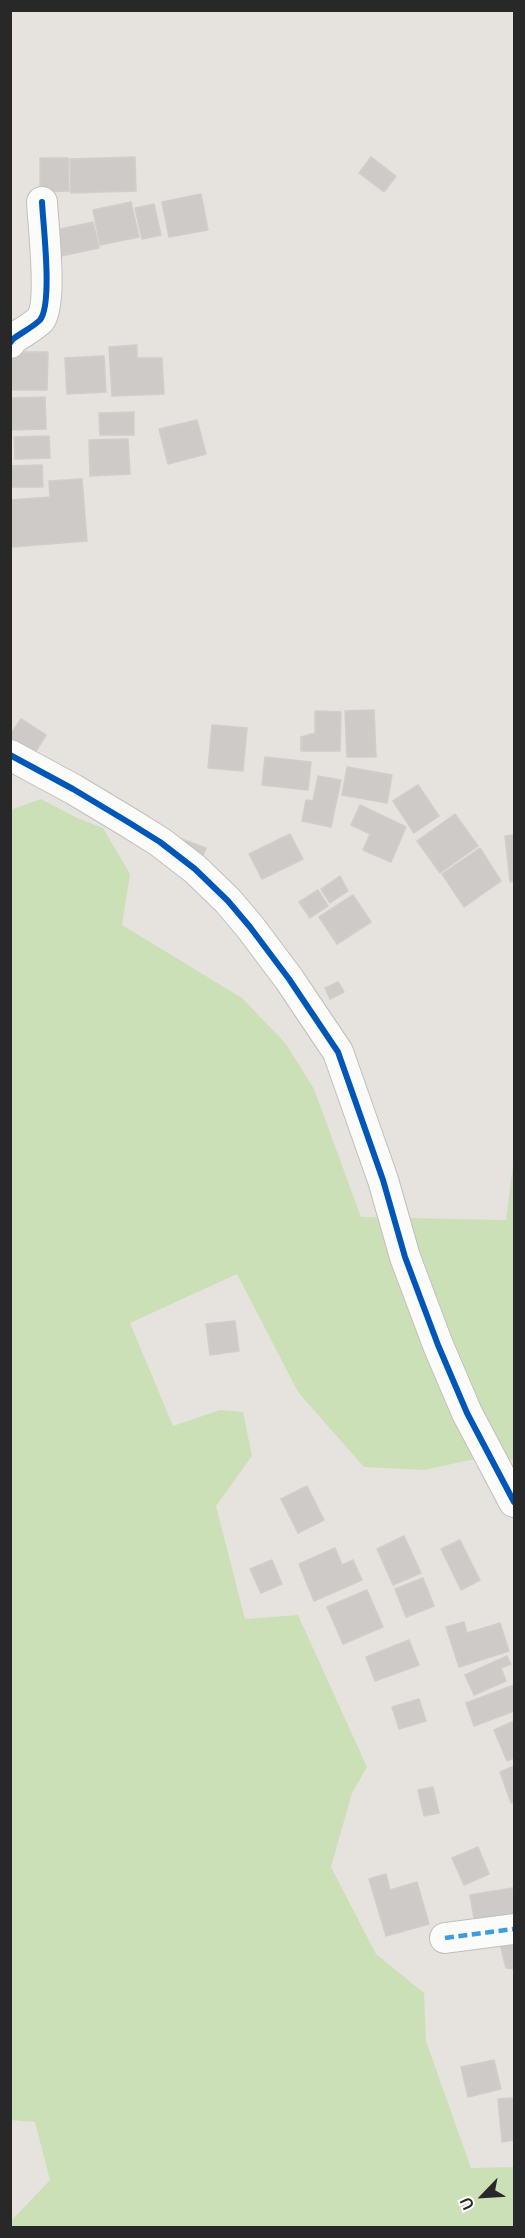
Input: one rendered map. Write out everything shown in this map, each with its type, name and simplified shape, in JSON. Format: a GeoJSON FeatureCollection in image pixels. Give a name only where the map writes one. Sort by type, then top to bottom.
{"type":"FeatureCollection","features":[{"type":"Feature","properties":{"kind":"street"},"geometry":{"type":"LineString","coordinates":[[10,343],[40,320],[44,311],[46,266],[42,202]]}},
{"type":"Feature","properties":{"kind":"street"},"geometry":{"type":"LineString","coordinates":[[10,755],[73,789],[160,842],[211,883],[250,927],[289,979],[338,1052],[383,1180],[405,1257],[438,1345],[467,1413],[514,1502]]}},
{"type":"Feature","properties":{"kind":"street"},"geometry":{"type":"LineString","coordinates":[[445,1938],[514,1929]]}},
{"type":"Feature","properties":{"kind":"green space"},"geometry":{"type":"Polygon","coordinates":[[[41,799],[75,817],[103,828],[130,874],[122,925],[242,998],[286,1044],[314,1089],[361,1217],[506,1220],[514,1157],[514,1460],[470,1460],[424,1470],[364,1467],[298,1392],[237,1274],[130,1323],[173,1426],[220,1410],[243,1412],[252,1456],[216,1506],[245,1619],[298,1615],[367,1767],[352,1793],[331,1867],[376,1954],[424,1993],[426,2041],[471,2168],[514,2167],[514,2227],[11,2228],[10,2222],[50,2180],[35,2122],[10,2120],[10,810],[41,799]]]}},
{"type":"Feature","properties":{"kind":"building"},"geometry":{"type":"Polygon","coordinates":[[[135,157],[136,191],[71,193],[70,159],[135,157]]]}},
{"type":"Feature","properties":{"kind":"building"},"geometry":{"type":"Polygon","coordinates":[[[371,157],[396,176],[384,192],[359,173],[371,157]]]}},
{"type":"Feature","properties":{"kind":"building"},"geometry":{"type":"Polygon","coordinates":[[[40,158],[68,158],[69,191],[40,192],[40,158]]]}},
{"type":"Feature","properties":{"kind":"building"},"geometry":{"type":"Polygon","coordinates":[[[201,194],[208,230],[169,237],[162,202],[201,194]]]}},
{"type":"Feature","properties":{"kind":"building"},"geometry":{"type":"Polygon","coordinates":[[[131,202],[139,237],[100,245],[93,210],[131,202]]]}},
{"type":"Feature","properties":{"kind":"building"},"geometry":{"type":"Polygon","coordinates":[[[154,204],[161,235],[142,239],[135,208],[154,204]]]}},
{"type":"Feature","properties":{"kind":"building"},"geometry":{"type":"Polygon","coordinates":[[[93,222],[99,248],[61,256],[56,230],[93,222]]]}},
{"type":"Feature","properties":{"kind":"building"},"geometry":{"type":"Polygon","coordinates":[[[137,345],[137,358],[162,358],[164,394],[112,396],[109,347],[137,345]]]}},
{"type":"Feature","properties":{"kind":"building"},"geometry":{"type":"Polygon","coordinates":[[[11,352],[48,352],[47,390],[11,390],[11,352]]]}},
{"type":"Feature","properties":{"kind":"building"},"geometry":{"type":"Polygon","coordinates":[[[104,356],[106,392],[67,394],[65,358],[104,356]]]}},
{"type":"Feature","properties":{"kind":"building"},"geometry":{"type":"Polygon","coordinates":[[[45,397],[46,429],[10,430],[10,398],[45,397]]]}},
{"type":"Feature","properties":{"kind":"building"},"geometry":{"type":"Polygon","coordinates":[[[134,412],[134,435],[100,435],[99,413],[134,412]]]}},
{"type":"Feature","properties":{"kind":"building"},"geometry":{"type":"Polygon","coordinates":[[[197,420],[206,454],[168,464],[159,429],[197,420]]]}},
{"type":"Feature","properties":{"kind":"building"},"geometry":{"type":"Polygon","coordinates":[[[49,436],[50,458],[15,459],[14,437],[49,436]]]}},
{"type":"Feature","properties":{"kind":"building"},"geometry":{"type":"Polygon","coordinates":[[[128,439],[130,474],[90,476],[89,440],[128,439]]]}},
{"type":"Feature","properties":{"kind":"building"},"geometry":{"type":"Polygon","coordinates":[[[42,465],[43,487],[10,487],[10,466],[42,465]]]}},
{"type":"Feature","properties":{"kind":"building"},"geometry":{"type":"Polygon","coordinates":[[[82,479],[87,541],[11,547],[10,500],[50,497],[49,481],[82,479]]]}},
{"type":"Feature","properties":{"kind":"building"},"geometry":{"type":"Polygon","coordinates":[[[374,710],[376,757],[347,757],[345,711],[374,710]]]}},
{"type":"Feature","properties":{"kind":"building"},"geometry":{"type":"Polygon","coordinates":[[[315,711],[341,712],[340,751],[301,751],[301,737],[315,733],[315,711]]]}},
{"type":"Feature","properties":{"kind":"building"},"geometry":{"type":"Polygon","coordinates":[[[21,719],[46,735],[30,761],[10,748],[10,735],[21,719]]]}},
{"type":"Feature","properties":{"kind":"building"},"geometry":{"type":"Polygon","coordinates":[[[212,725],[247,728],[243,771],[208,768],[212,725]]]}},
{"type":"Feature","properties":{"kind":"building"},"geometry":{"type":"Polygon","coordinates":[[[265,757],[311,762],[308,790],[262,785],[265,757]]]}},
{"type":"Feature","properties":{"kind":"building"},"geometry":{"type":"Polygon","coordinates":[[[347,767],[392,775],[387,803],[342,795],[347,767]]]}},
{"type":"Feature","properties":{"kind":"building"},"geometry":{"type":"Polygon","coordinates":[[[318,776],[341,780],[331,827],[302,821],[306,800],[313,801],[318,776]]]}},
{"type":"Feature","properties":{"kind":"building"},"geometry":{"type":"Polygon","coordinates":[[[418,785],[439,816],[414,833],[393,801],[418,785]]]}},
{"type":"Feature","properties":{"kind":"building"},"geometry":{"type":"Polygon","coordinates":[[[360,805],[406,827],[391,862],[363,850],[370,834],[351,825],[360,805]]]}},
{"type":"Feature","properties":{"kind":"building"},"geometry":{"type":"Polygon","coordinates":[[[455,814],[478,846],[440,873],[417,841],[455,814]]]}},
{"type":"Feature","properties":{"kind":"building"},"geometry":{"type":"Polygon","coordinates":[[[290,834],[303,859],[262,879],[249,854],[290,834]]]}},
{"type":"Feature","properties":{"kind":"building"},"geometry":{"type":"Polygon","coordinates":[[[514,835],[514,881],[510,882],[505,836],[514,835]]]}},
{"type":"Feature","properties":{"kind":"building"},"geometry":{"type":"Polygon","coordinates":[[[179,838],[206,848],[201,861],[179,838]]]}},
{"type":"Feature","properties":{"kind":"building"},"geometry":{"type":"Polygon","coordinates":[[[480,848],[501,881],[464,907],[442,874],[480,848]]]}},
{"type":"Feature","properties":{"kind":"building"},"geometry":{"type":"Polygon","coordinates":[[[340,876],[348,891],[330,903],[321,889],[340,876]]]}},
{"type":"Feature","properties":{"kind":"building"},"geometry":{"type":"Polygon","coordinates":[[[318,890],[328,906],[310,918],[299,902],[318,890]]]}},
{"type":"Feature","properties":{"kind":"building"},"geometry":{"type":"Polygon","coordinates":[[[353,895],[371,922],[337,944],[319,917],[353,895]]]}},
{"type":"Feature","properties":{"kind":"building"},"geometry":{"type":"Polygon","coordinates":[[[338,982],[344,992],[330,999],[325,988],[338,982]]]}},
{"type":"Feature","properties":{"kind":"building"},"geometry":{"type":"Polygon","coordinates":[[[235,1321],[239,1351],[210,1355],[206,1324],[235,1321]]]}},
{"type":"Feature","properties":{"kind":"building"},"geometry":{"type":"Polygon","coordinates":[[[307,1486],[324,1520],[298,1533],[281,1499],[307,1486]]]}},
{"type":"Feature","properties":{"kind":"building"},"geometry":{"type":"Polygon","coordinates":[[[404,1536],[421,1573],[393,1585],[377,1549],[404,1536]]]}},
{"type":"Feature","properties":{"kind":"building"},"geometry":{"type":"Polygon","coordinates":[[[460,1540],[480,1580],[461,1590],[441,1549],[460,1540]]]}},
{"type":"Feature","properties":{"kind":"building"},"geometry":{"type":"Polygon","coordinates":[[[335,1548],[342,1565],[353,1560],[362,1580],[314,1601],[299,1564],[335,1548]]]}},
{"type":"Feature","properties":{"kind":"building"},"geometry":{"type":"Polygon","coordinates":[[[272,1560],[282,1584],[261,1593],[250,1569],[272,1560]]]}},
{"type":"Feature","properties":{"kind":"building"},"geometry":{"type":"Polygon","coordinates":[[[423,1578],[434,1606],[406,1617],[395,1589],[423,1578]]]}},
{"type":"Feature","properties":{"kind":"building"},"geometry":{"type":"Polygon","coordinates":[[[367,1590],[383,1627],[343,1644],[327,1607],[367,1590]]]}},
{"type":"Feature","properties":{"kind":"building"},"geometry":{"type":"Polygon","coordinates":[[[464,1622],[467,1633],[500,1623],[509,1651],[459,1667],[446,1627],[464,1622]]]}},
{"type":"Feature","properties":{"kind":"building"},"geometry":{"type":"Polygon","coordinates":[[[409,1640],[419,1665],[375,1681],[366,1657],[409,1640]]]}},
{"type":"Feature","properties":{"kind":"building"},"geometry":{"type":"Polygon","coordinates":[[[507,1656],[511,1664],[501,1668],[506,1681],[474,1695],[465,1675],[507,1656]]]}},
{"type":"Feature","properties":{"kind":"building"},"geometry":{"type":"Polygon","coordinates":[[[514,1685],[514,1711],[474,1726],[466,1703],[514,1685]]]}},
{"type":"Feature","properties":{"kind":"building"},"geometry":{"type":"Polygon","coordinates":[[[419,1699],[426,1721],[399,1729],[392,1707],[419,1699]]]}},
{"type":"Feature","properties":{"kind":"building"},"geometry":{"type":"Polygon","coordinates":[[[514,1721],[514,1758],[507,1761],[494,1730],[514,1721]]]}},
{"type":"Feature","properties":{"kind":"building"},"geometry":{"type":"Polygon","coordinates":[[[514,1766],[514,1802],[511,1803],[500,1772],[514,1766]]]}},
{"type":"Feature","properties":{"kind":"building"},"geometry":{"type":"Polygon","coordinates":[[[433,1787],[439,1813],[424,1816],[418,1790],[433,1787]]]}},
{"type":"Feature","properties":{"kind":"building"},"geometry":{"type":"Polygon","coordinates":[[[478,1847],[489,1874],[464,1885],[452,1858],[478,1847]]]}},
{"type":"Feature","properties":{"kind":"building"},"geometry":{"type":"Polygon","coordinates":[[[386,1874],[390,1890],[417,1882],[429,1924],[386,1936],[369,1879],[386,1874]]]}},
{"type":"Feature","properties":{"kind":"building"},"geometry":{"type":"Polygon","coordinates":[[[513,1888],[514,1918],[475,1924],[470,1895],[513,1888]]]}},
{"type":"Feature","properties":{"kind":"building"},"geometry":{"type":"Polygon","coordinates":[[[498,1936],[514,1936],[514,1969],[506,1968],[498,1936]]]}},
{"type":"Feature","properties":{"kind":"building"},"geometry":{"type":"Polygon","coordinates":[[[494,2060],[501,2089],[468,2097],[461,2067],[494,2060]]]}},
{"type":"Feature","properties":{"kind":"building"},"geometry":{"type":"Polygon","coordinates":[[[514,2098],[514,2140],[502,2142],[498,2099],[514,2098]]]}},
{"type":"Feature","properties":{"kind":"marked path"},"geometry":{"type":"LineString","coordinates":[[445,1938],[514,1929]]}},
{"type":"Feature","properties":{"kind":"cycle path"},"geometry":{"type":"LineString","coordinates":[[10,343],[40,320],[44,311],[47,281],[42,202]]}},
{"type":"Feature","properties":{"kind":"cycle path"},"geometry":{"type":"LineString","coordinates":[[10,755],[128,822],[160,842],[195,869],[228,901],[289,979],[338,1052],[383,1180],[405,1257],[438,1345],[467,1413],[514,1502]]}}]}
